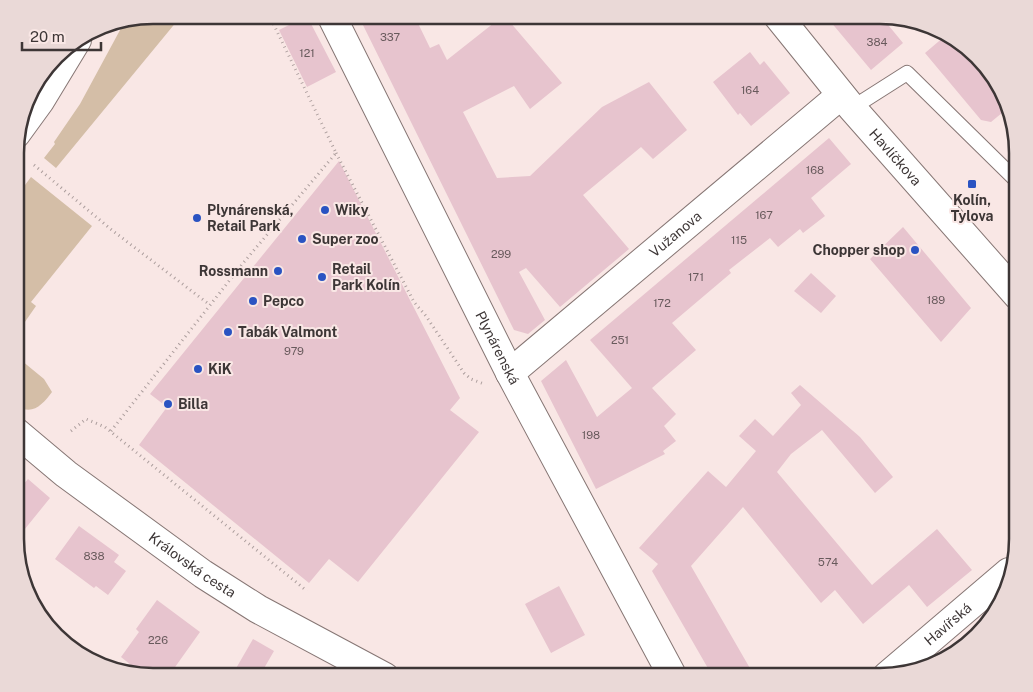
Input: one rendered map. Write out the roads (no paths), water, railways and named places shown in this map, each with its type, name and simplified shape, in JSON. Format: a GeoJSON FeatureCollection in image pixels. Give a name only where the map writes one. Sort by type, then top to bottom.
{"type":"FeatureCollection","features":[{"type":"Feature","properties":{"kind":"street","name":"Plynárenská"},"geometry":{"type":"LineString","coordinates":[[335,24],[499,379],[668,668]]}},
{"type":"Feature","properties":{"kind":"street","name":"Havlíčkova"},"geometry":{"type":"LineString","coordinates":[[783,24],[846,102],[1009,286]]}},
{"type":"Feature","properties":{"kind":"street"},"geometry":{"type":"LineString","coordinates":[[30,115],[68,56]]}},
{"type":"Feature","properties":{"kind":"street","name":"Vužanova"},"geometry":{"type":"LineString","coordinates":[[499,379],[846,102]]}},
{"type":"Feature","properties":{"kind":"street","name":"Královská cesta"},"geometry":{"type":"LineString","coordinates":[[24,439],[66,474],[203,574],[266,614],[367,668]]}},
{"type":"Feature","properties":{"kind":"street","name":"Havířská"},"geometry":{"type":"LineString","coordinates":[[898,667],[1003,577]]}},
{"type":"Feature","properties":{"kind":"lane"},"geometry":{"type":"LineString","coordinates":[[846,102],[908,73],[1009,173]]}},
{"type":"Feature","properties":{"kind":"place","name":"Kolín, Tylova"},"geometry":{"type":"Point","coordinates":[972,184]}},
{"type":"Feature","properties":{"kind":"place","name":"Wiky"},"geometry":{"type":"Point","coordinates":[325,210]}},
{"type":"Feature","properties":{"kind":"place","name":"Plynárenská, Retail Park"},"geometry":{"type":"Point","coordinates":[197,218]}},
{"type":"Feature","properties":{"kind":"place","name":"Super zoo"},"geometry":{"type":"Point","coordinates":[302,239]}},
{"type":"Feature","properties":{"kind":"place","name":"Chopper shop"},"geometry":{"type":"Point","coordinates":[915,250]}},
{"type":"Feature","properties":{"kind":"place","name":"Rossmann"},"geometry":{"type":"Point","coordinates":[278,271]}},
{"type":"Feature","properties":{"kind":"place","name":"Retail Park Kolín"},"geometry":{"type":"Point","coordinates":[322,277]}},
{"type":"Feature","properties":{"kind":"place","name":"Pepco"},"geometry":{"type":"Point","coordinates":[253,301]}},
{"type":"Feature","properties":{"kind":"place","name":"Tabák Valmont"},"geometry":{"type":"Point","coordinates":[228,332]}},
{"type":"Feature","properties":{"kind":"place","name":"KiK"},"geometry":{"type":"Point","coordinates":[198,369]}},
{"type":"Feature","properties":{"kind":"place","name":"Billa"},"geometry":{"type":"Point","coordinates":[168,404]}}]}
